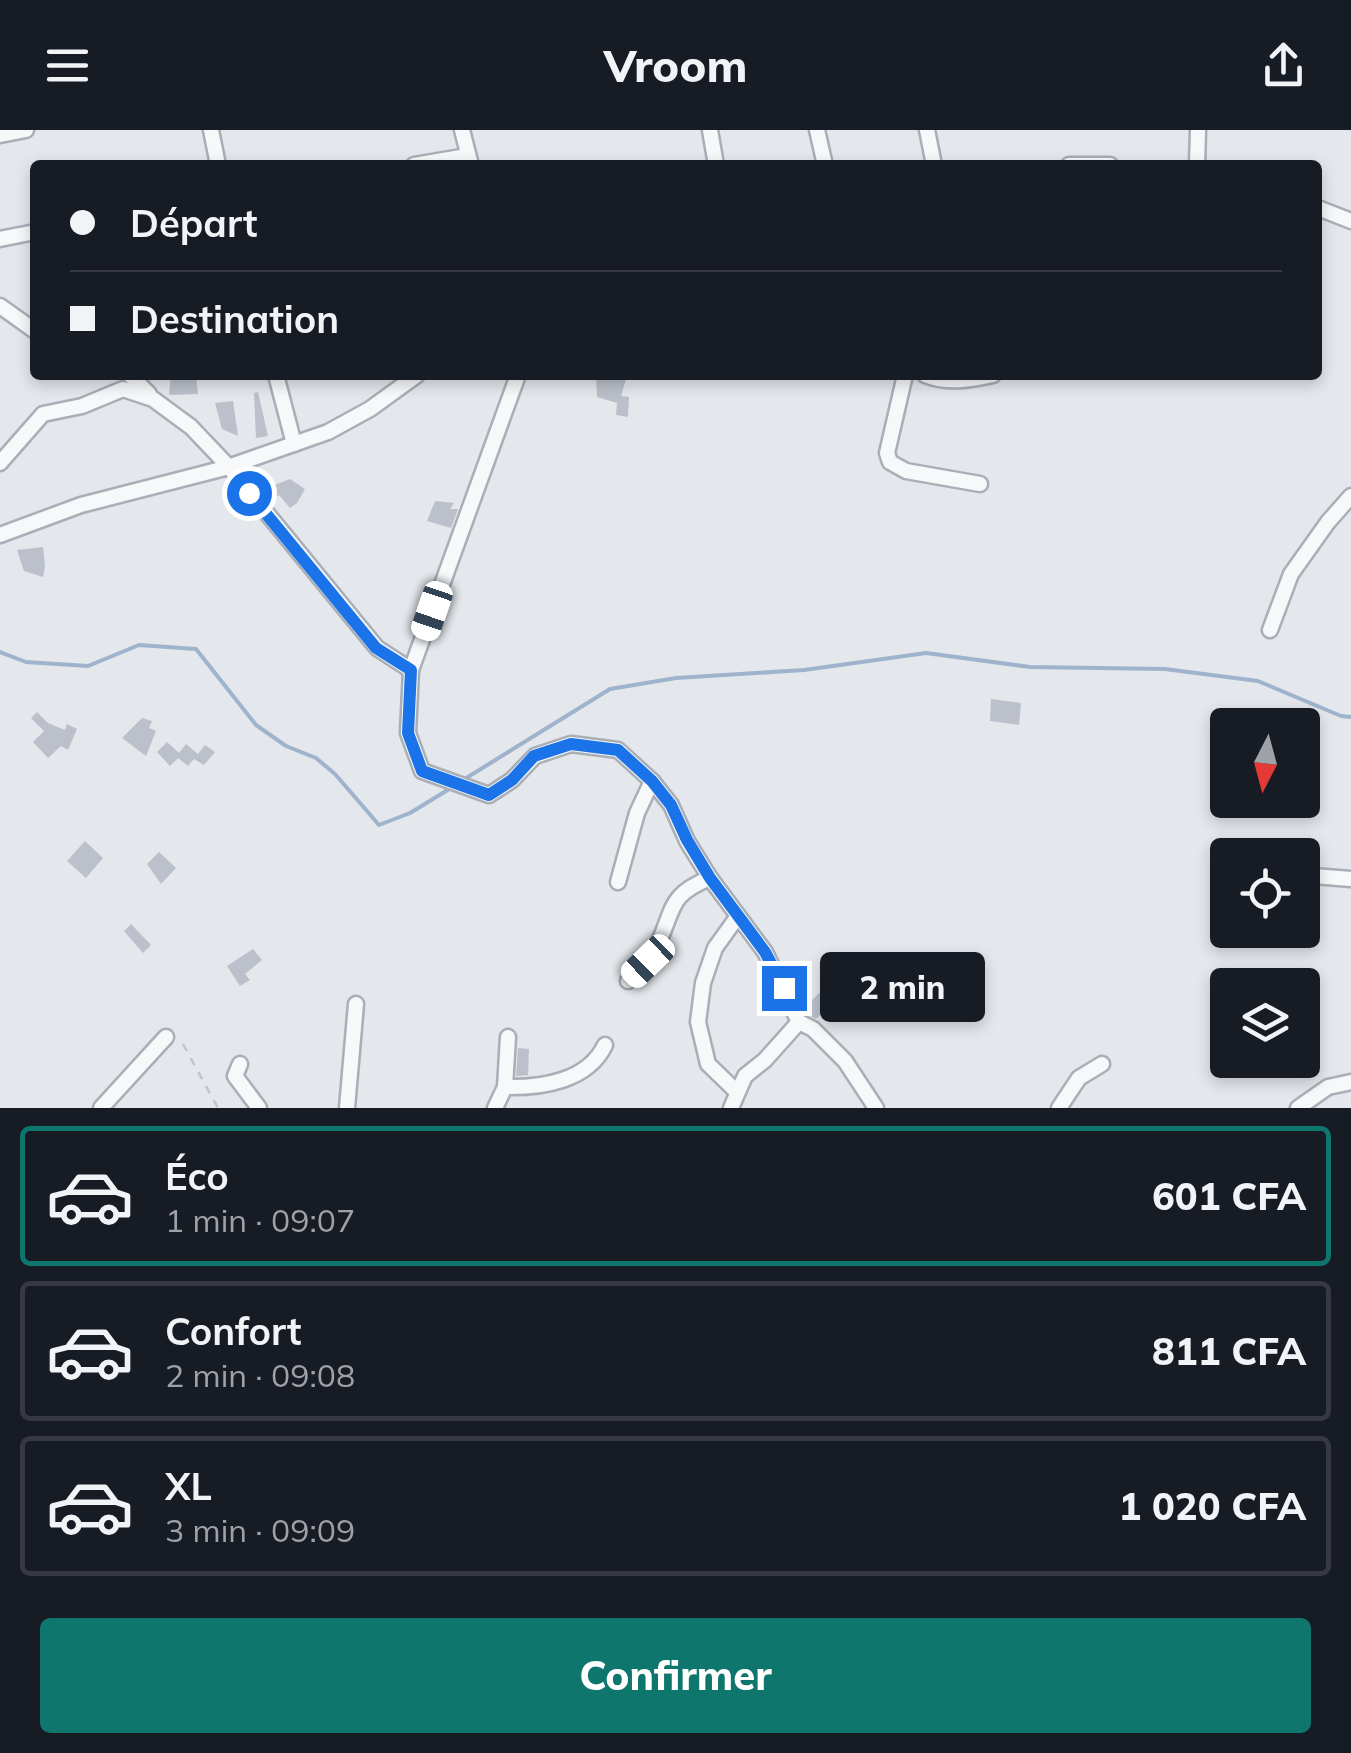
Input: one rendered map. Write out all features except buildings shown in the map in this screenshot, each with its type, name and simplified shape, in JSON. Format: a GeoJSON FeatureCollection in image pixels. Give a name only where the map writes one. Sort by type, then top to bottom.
{"type":"FeatureCollection","features":[{"type":"Feature","properties":{"kind":"street"},"geometry":{"type":"LineString","coordinates":[[0,134],[26,130]]}},
{"type":"Feature","properties":{"kind":"street"},"geometry":{"type":"LineString","coordinates":[[212,130],[217,160]]}},
{"type":"Feature","properties":{"kind":"street"},"geometry":{"type":"LineString","coordinates":[[462,130],[469,160]]}},
{"type":"Feature","properties":{"kind":"street"},"geometry":{"type":"LineString","coordinates":[[710,130],[715,160]]}},
{"type":"Feature","properties":{"kind":"street"},"geometry":{"type":"LineString","coordinates":[[818,130],[824,160]]}},
{"type":"Feature","properties":{"kind":"street"},"geometry":{"type":"LineString","coordinates":[[927,130],[933,160]]}},
{"type":"Feature","properties":{"kind":"street"},"geometry":{"type":"LineString","coordinates":[[1197,160],[1198,130]]}},
{"type":"Feature","properties":{"kind":"street"},"geometry":{"type":"LineString","coordinates":[[1322,210],[1351,221]]}},
{"type":"Feature","properties":{"kind":"street"},"geometry":{"type":"LineString","coordinates":[[0,239],[30,233]]}},
{"type":"Feature","properties":{"kind":"street"},"geometry":{"type":"LineString","coordinates":[[0,306],[30,327]]}},
{"type":"Feature","properties":{"kind":"street"},"geometry":{"type":"LineString","coordinates":[[135,380],[191,427],[229,467],[376,648],[411,670]]}},
{"type":"Feature","properties":{"kind":"street"},"geometry":{"type":"LineString","coordinates":[[277,380],[294,444]]}},
{"type":"Feature","properties":{"kind":"street"},"geometry":{"type":"LineString","coordinates":[[0,535],[81,505],[229,467],[328,432],[411,380]]}},
{"type":"Feature","properties":{"kind":"street"},"geometry":{"type":"LineString","coordinates":[[516,380],[411,670],[408,733],[422,771],[489,795],[512,780],[534,756],[571,744],[618,750],[671,805],[710,878],[765,952],[799,1022],[813,1029],[845,1061],[876,1108]]}},
{"type":"Feature","properties":{"kind":"street"},"geometry":{"type":"LineString","coordinates":[[904,380],[887,453],[890,462],[906,471],[980,484]]}},
{"type":"Feature","properties":{"kind":"street"},"geometry":{"type":"LineString","coordinates":[[0,463],[44,414],[82,406],[123,389],[154,398]]}},
{"type":"Feature","properties":{"kind":"street"},"geometry":{"type":"LineString","coordinates":[[1270,630],[1291,574],[1351,496]]}},
{"type":"Feature","properties":{"kind":"street"},"geometry":{"type":"LineString","coordinates":[[618,882],[638,813],[652,781]]}},
{"type":"Feature","properties":{"kind":"street"},"geometry":{"type":"LineString","coordinates":[[1320,876],[1351,878]]}},
{"type":"Feature","properties":{"kind":"street"},"geometry":{"type":"LineString","coordinates":[[628,981],[648,961],[673,904],[686,888],[710,878]]}},
{"type":"Feature","properties":{"kind":"street"},"geometry":{"type":"LineString","coordinates":[[737,1092],[708,1064],[698,1022],[702,983],[716,948],[738,916]]}},
{"type":"Feature","properties":{"kind":"street"},"geometry":{"type":"LineString","coordinates":[[346,1108],[356,1004]]}},
{"type":"Feature","properties":{"kind":"street"},"geometry":{"type":"LineString","coordinates":[[731,1108],[745,1076],[799,1022]]}},
{"type":"Feature","properties":{"kind":"street"},"geometry":{"type":"LineString","coordinates":[[101,1108],[166,1037]]}},
{"type":"Feature","properties":{"kind":"street"},"geometry":{"type":"LineString","coordinates":[[494,1108],[505,1087],[508,1037]]}},
{"type":"Feature","properties":{"kind":"street"},"geometry":{"type":"LineString","coordinates":[[505,1087],[528,1087],[578,1074],[592,1066],[605,1045]]}},
{"type":"Feature","properties":{"kind":"street"},"geometry":{"type":"LineString","coordinates":[[240,1064],[235,1076],[254,1101],[273,1108]]}},
{"type":"Feature","properties":{"kind":"street"},"geometry":{"type":"LineString","coordinates":[[1059,1108],[1079,1078],[1102,1064]]}},
{"type":"Feature","properties":{"kind":"street"},"geometry":{"type":"LineString","coordinates":[[1298,1108],[1328,1087],[1351,1082]]}},
{"type":"Feature","properties":{"kind":"path"},"geometry":{"type":"LineString","coordinates":[[183,1044],[218,1108]]}},
{"type":"Feature","properties":{"kind":"waterway"},"geometry":{"type":"LineString","coordinates":[[0,652],[26,662],[88,666],[139,645],[196,649],[256,725],[286,746],[316,758],[379,825],[410,813],[451,788]]}},
{"type":"Feature","properties":{"kind":"waterway"},"geometry":{"type":"LineString","coordinates":[[463,780],[610,689],[676,678],[804,670],[926,653],[1030,667],[1165,669],[1258,681],[1351,717]]}},
{"type":"Feature","properties":{"kind":"route"},"geometry":{"type":"LineString","coordinates":[[249,493],[376,648],[411,670],[408,733],[422,771],[489,795],[512,780],[534,756],[571,744],[618,750],[671,805],[710,878],[765,952],[784,988]]}}]}
